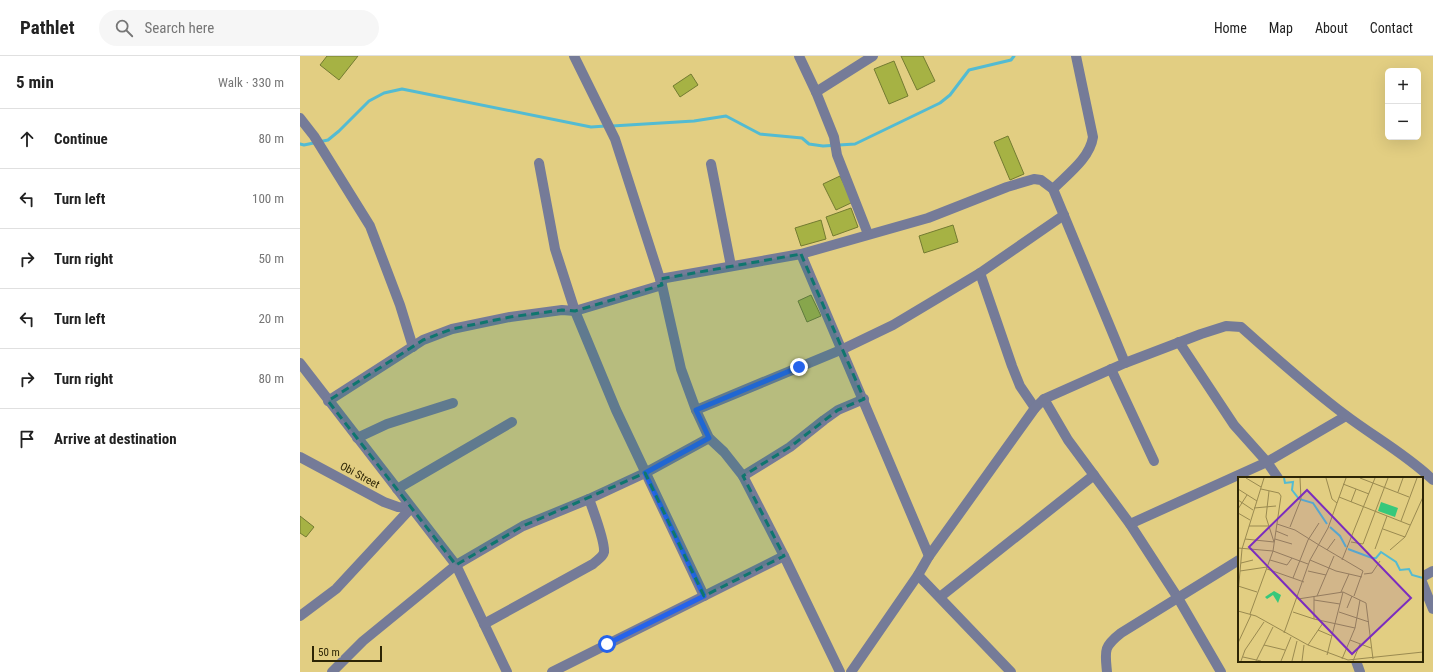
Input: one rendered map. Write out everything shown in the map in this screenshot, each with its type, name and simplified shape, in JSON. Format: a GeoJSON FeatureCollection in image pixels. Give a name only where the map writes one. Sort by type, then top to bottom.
{"type":"FeatureCollection","features":[{"type":"Feature","properties":{"kind":"street"},"geometry":{"type":"LineString","coordinates":[[574,56],[615,138],[661,282],[681,369],[696,410],[709,438],[724,452],[743,476],[784,556],[840,672]]}},
{"type":"Feature","properties":{"kind":"street"},"geometry":{"type":"LineString","coordinates":[[798,56],[816,92],[834,137],[837,156],[868,234]]}},
{"type":"Feature","properties":{"kind":"street"},"geometry":{"type":"LineString","coordinates":[[816,92],[873,56]]}},
{"type":"Feature","properties":{"kind":"street"},"geometry":{"type":"LineString","coordinates":[[1053,188],[1090,149],[1092,143],[1093,137],[1076,56]]}},
{"type":"Feature","properties":{"kind":"street"},"geometry":{"type":"LineString","coordinates":[[300,118],[314,136],[370,226],[400,305],[413,347]]}},
{"type":"Feature","properties":{"kind":"street"},"geometry":{"type":"LineString","coordinates":[[539,163],[555,249],[575,311],[616,410],[704,596]]}},
{"type":"Feature","properties":{"kind":"street"},"geometry":{"type":"LineString","coordinates":[[711,164],[731,266]]}},
{"type":"Feature","properties":{"kind":"street"},"geometry":{"type":"LineString","coordinates":[[328,401],[423,340],[452,328],[510,317],[562,310],[575,311],[661,282],[731,266],[802,254],[928,218],[1034,178],[1041,180],[1053,188],[1125,363]]}},
{"type":"Feature","properties":{"kind":"street"},"geometry":{"type":"LineString","coordinates":[[696,410],[843,349],[893,325],[980,273],[1064,214]]}},
{"type":"Feature","properties":{"kind":"street"},"geometry":{"type":"LineString","coordinates":[[802,254],[929,556]]}},
{"type":"Feature","properties":{"kind":"street"},"geometry":{"type":"LineString","coordinates":[[980,273],[1020,386],[1035,408]]}},
{"type":"Feature","properties":{"kind":"street"},"geometry":{"type":"LineString","coordinates":[[851,672],[918,575],[929,556],[1035,408],[1044,399],[1125,363],[1226,326],[1241,327],[1308,387],[1346,416],[1399,452],[1433,480]]}},
{"type":"Feature","properties":{"kind":"street"},"geometry":{"type":"LineString","coordinates":[[1179,342],[1234,425],[1267,462],[1277,477]]}},
{"type":"Feature","properties":{"kind":"street"},"geometry":{"type":"LineString","coordinates":[[300,364],[456,565],[506,672]]}},
{"type":"Feature","properties":{"kind":"street"},"geometry":{"type":"LineString","coordinates":[[1111,369],[1154,461]]}},
{"type":"Feature","properties":{"kind":"street"},"geometry":{"type":"LineString","coordinates":[[743,476],[790,447],[838,410],[864,399]]}},
{"type":"Feature","properties":{"kind":"street"},"geometry":{"type":"LineString","coordinates":[[1044,399],[1068,440],[1130,524],[1178,598],[1220,672]]}},
{"type":"Feature","properties":{"kind":"street"},"geometry":{"type":"LineString","coordinates":[[357,438],[387,424],[453,403]]}},
{"type":"Feature","properties":{"kind":"street"},"geometry":{"type":"LineString","coordinates":[[1130,524],[1267,462],[1346,416]]}},
{"type":"Feature","properties":{"kind":"street"},"geometry":{"type":"LineString","coordinates":[[397,489],[512,422]]}},
{"type":"Feature","properties":{"kind":"street"},"geometry":{"type":"LineString","coordinates":[[332,672],[363,642],[456,565],[523,526],[589,499],[645,473],[709,438]]}},
{"type":"Feature","properties":{"kind":"street","name":"Obi Street"},"geometry":{"type":"LineString","coordinates":[[300,457],[384,502],[411,508]]}},
{"type":"Feature","properties":{"kind":"street"},"geometry":{"type":"LineString","coordinates":[[940,597],[1094,475]]}},
{"type":"Feature","properties":{"kind":"street"},"geometry":{"type":"LineString","coordinates":[[484,624],[593,564],[600,558],[604,552],[589,499]]}},
{"type":"Feature","properties":{"kind":"street"},"geometry":{"type":"LineString","coordinates":[[300,616],[336,589],[411,508]]}},
{"type":"Feature","properties":{"kind":"street"},"geometry":{"type":"LineString","coordinates":[[552,672],[784,556]]}},
{"type":"Feature","properties":{"kind":"street"},"geometry":{"type":"LineString","coordinates":[[1107,672],[1106,653],[1110,642],[1121,633],[1238,561]]}},
{"type":"Feature","properties":{"kind":"street"},"geometry":{"type":"LineString","coordinates":[[1423,576],[1433,571]]}},
{"type":"Feature","properties":{"kind":"street"},"geometry":{"type":"LineString","coordinates":[[918,575],[1011,672]]}},
{"type":"Feature","properties":{"kind":"street"},"geometry":{"type":"LineString","coordinates":[[1423,584],[1433,608]]}},
{"type":"Feature","properties":{"kind":"street"},"geometry":{"type":"LineString","coordinates":[[1356,662],[1360,672]]}},
{"type":"Feature","properties":{"kind":"highlighted area"},"geometry":{"type":"Polygon","coordinates":[[[801,254],[864,399],[838,410],[790,447],[743,476],[784,556],[704,596],[645,473],[523,526],[456,565],[328,401],[423,340],[452,329],[510,317],[562,310],[575,311],[662,285],[660,279],[801,254]]]}},
{"type":"Feature","properties":{"kind":"building"},"geometry":{"type":"Polygon","coordinates":[[[327,56],[358,56],[339,80],[320,65],[327,56]]]}},
{"type":"Feature","properties":{"kind":"building"},"geometry":{"type":"Polygon","coordinates":[[[901,56],[923,56],[935,81],[917,90],[901,56]]]}},
{"type":"Feature","properties":{"kind":"building"},"geometry":{"type":"Polygon","coordinates":[[[894,61],[908,96],[889,104],[874,69],[894,61]]]}},
{"type":"Feature","properties":{"kind":"building"},"geometry":{"type":"Polygon","coordinates":[[[691,74],[698,85],[680,97],[673,86],[691,74]]]}},
{"type":"Feature","properties":{"kind":"building"},"geometry":{"type":"Polygon","coordinates":[[[1008,136],[1024,174],[1010,180],[994,142],[1008,136]]]}},
{"type":"Feature","properties":{"kind":"building"},"geometry":{"type":"Polygon","coordinates":[[[840,176],[853,202],[836,210],[823,184],[840,176]]]}},
{"type":"Feature","properties":{"kind":"building"},"geometry":{"type":"Polygon","coordinates":[[[851,208],[858,227],[833,236],[826,217],[851,208]]]}},
{"type":"Feature","properties":{"kind":"building"},"geometry":{"type":"Polygon","coordinates":[[[821,220],[826,239],[801,246],[795,228],[821,220]]]}},
{"type":"Feature","properties":{"kind":"building"},"geometry":{"type":"Polygon","coordinates":[[[953,225],[958,242],[924,253],[919,236],[953,225]]]}},
{"type":"Feature","properties":{"kind":"building"},"geometry":{"type":"Polygon","coordinates":[[[811,295],[821,316],[807,322],[798,301],[811,295]]]}},
{"type":"Feature","properties":{"kind":"building"},"geometry":{"type":"Polygon","coordinates":[[[300,516],[314,527],[306,537],[300,533],[300,516]]]}},
{"type":"Feature","properties":{"kind":"waterway"},"geometry":{"type":"LineString","coordinates":[[612,126],[694,121],[726,116],[760,134],[802,138],[809,144],[823,146],[855,144],[940,103],[950,95],[969,70],[1011,60],[1014,56]]}},
{"type":"Feature","properties":{"kind":"waterway"},"geometry":{"type":"LineString","coordinates":[[300,144],[304,145],[328,140],[369,101],[384,93],[402,89],[591,127],[606,126]]}},
{"type":"Feature","properties":{"kind":"route"},"geometry":{"type":"LineString","coordinates":[[607,644],[704,596],[645,473],[709,438],[696,410],[799,367]]}}]}
